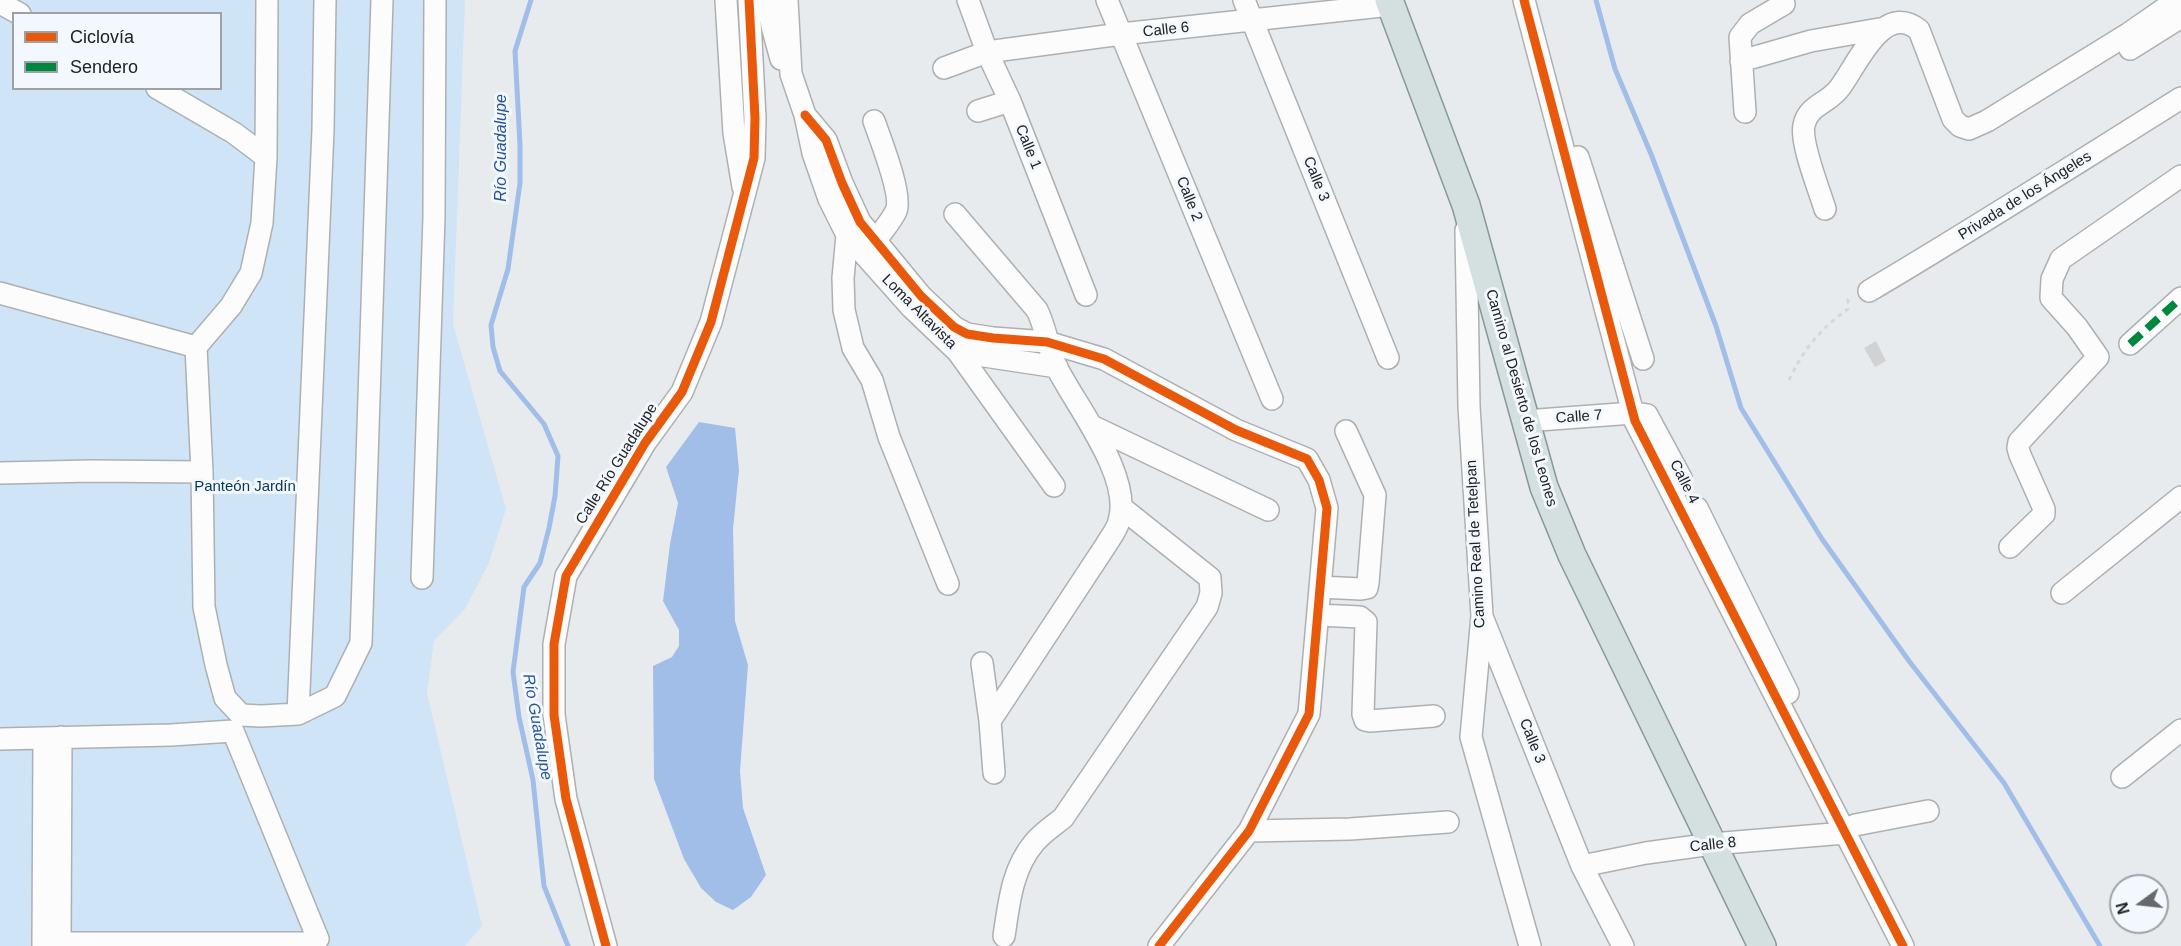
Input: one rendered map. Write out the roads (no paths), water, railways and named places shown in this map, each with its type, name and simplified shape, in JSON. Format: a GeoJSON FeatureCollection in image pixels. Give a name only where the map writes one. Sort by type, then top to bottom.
{"type":"FeatureCollection","features":[{"type":"Feature","properties":{"kind":"main road","name":"Camino al Desierto de los Leones"},"geometry":{"type":"LineString","coordinates":[[1390,2],[1466,205],[1544,487],[1572,555],[1762,946]]}},
{"type":"Feature","properties":{"kind":"street"},"geometry":{"type":"LineString","coordinates":[[52,738],[60,943],[315,943],[318,939],[237,723],[225,698],[204,607],[202,472],[196,348],[231,306],[251,273],[262,223],[266,157],[267,0]]}},
{"type":"Feature","properties":{"kind":"street"},"geometry":{"type":"LineString","coordinates":[[298,714],[322,142],[325,0]]}},
{"type":"Feature","properties":{"kind":"street"},"geometry":{"type":"LineString","coordinates":[[0,739],[52,738],[237,723],[261,716],[298,714],[335,696],[361,643],[382,0]]}},
{"type":"Feature","properties":{"kind":"street"},"geometry":{"type":"LineString","coordinates":[[422,578],[434,217],[435,0]]}},
{"type":"Feature","properties":{"kind":"street","name":"Calle Río Guadalupe"},"geometry":{"type":"LineString","coordinates":[[726,0],[734,133],[744,196]]}},
{"type":"Feature","properties":{"kind":"street","name":"Calle Río Guadalupe"},"geometry":{"type":"LineString","coordinates":[[606,946],[566,799],[554,715],[554,644],[566,576],[645,443],[682,392],[711,322],[754,158],[755,118],[748,0]]}},
{"type":"Feature","properties":{"kind":"street"},"geometry":{"type":"LineString","coordinates":[[768,0],[781,60],[791,74],[806,115],[826,140],[842,183],[853,228],[843,278],[844,310],[853,348],[872,381],[889,437],[948,584]]}},
{"type":"Feature","properties":{"kind":"street"},"geometry":{"type":"LineString","coordinates":[[787,0],[791,74]]}},
{"type":"Feature","properties":{"kind":"street","name":"Calle 1"},"geometry":{"type":"LineString","coordinates":[[968,0],[1086,295]]}},
{"type":"Feature","properties":{"kind":"street","name":"Calle 2"},"geometry":{"type":"LineString","coordinates":[[1107,0],[1272,399]]}},
{"type":"Feature","properties":{"kind":"street","name":"Calle 3"},"geometry":{"type":"LineString","coordinates":[[1244,0],[1388,358]]}},
{"type":"Feature","properties":{"kind":"street","name":"Calle 4"},"geometry":{"type":"LineString","coordinates":[[1524,0],[1618,363],[1635,420],[1850,829],[1918,946]]}},
{"type":"Feature","properties":{"kind":"street"},"geometry":{"type":"LineString","coordinates":[[1741,61],[1811,41],[1879,28],[1891,22],[1903,20],[1912,23],[1919,30],[1953,120],[1969,129],[2037,91],[2128,34],[2177,0]]}},
{"type":"Feature","properties":{"kind":"street","name":"Calle 6"},"geometry":{"type":"LineString","coordinates":[[944,68],[987,52],[1121,34],[1253,21],[1390,2]]}},
{"type":"Feature","properties":{"kind":"street"},"geometry":{"type":"LineString","coordinates":[[0,3],[16,12]]}},
{"type":"Feature","properties":{"kind":"street"},"geometry":{"type":"LineString","coordinates":[[1745,112],[1740,37],[1749,24],[1784,4]]}},
{"type":"Feature","properties":{"kind":"street"},"geometry":{"type":"LineString","coordinates":[[2030,111],[2181,17]]}},
{"type":"Feature","properties":{"kind":"street"},"geometry":{"type":"LineString","coordinates":[[1825,208],[1803,140],[1803,127],[1813,108],[1838,90],[1879,28]]}},
{"type":"Feature","properties":{"kind":"street"},"geometry":{"type":"LineString","coordinates":[[1548,87],[1558,97],[1561,104],[1643,359]]}},
{"type":"Feature","properties":{"kind":"street"},"geometry":{"type":"LineString","coordinates":[[160,90],[234,133],[266,157]]}},
{"type":"Feature","properties":{"kind":"street","name":"Privada de los Ángeles"},"geometry":{"type":"LineString","coordinates":[[1869,291],[1971,231],[2181,98]]}},
{"type":"Feature","properties":{"kind":"street"},"geometry":{"type":"LineString","coordinates":[[978,111],[1010,101]]}},
{"type":"Feature","properties":{"kind":"street"},"geometry":{"type":"LineString","coordinates":[[874,121],[896,188],[898,201],[897,210],[874,242]]}},
{"type":"Feature","properties":{"kind":"street"},"geometry":{"type":"LineString","coordinates":[[2010,547],[2044,514],[2044,509],[2020,455],[2019,442],[2098,357],[2077,327],[2051,298],[2052,279],[2056,269],[2061,260],[2181,176]]}},
{"type":"Feature","properties":{"kind":"street","name":"Camino Real de Tetelpan"},"geometry":{"type":"LineString","coordinates":[[1466,205],[1469,406],[1482,616],[1471,737],[1530,946]]}},
{"type":"Feature","properties":{"kind":"street"},"geometry":{"type":"LineString","coordinates":[[955,214],[1037,310],[1057,367],[1094,427],[1118,484],[1122,508],[1119,523],[1106,546],[990,721]]}},
{"type":"Feature","properties":{"kind":"street"},"geometry":{"type":"LineString","coordinates":[[853,228],[874,242],[921,296],[954,327],[967,334],[1047,342],[1104,359],[1236,430],[1307,459],[1319,480],[1327,508],[1309,714],[1249,831],[1159,946]]}},
{"type":"Feature","properties":{"kind":"street","name":"Loma Altavista"},"geometry":{"type":"LineString","coordinates":[[853,228],[911,307],[958,352],[1057,367]]}},
{"type":"Feature","properties":{"kind":"street"},"geometry":{"type":"LineString","coordinates":[[0,293],[196,348]]}},
{"type":"Feature","properties":{"kind":"street"},"geometry":{"type":"LineString","coordinates":[[2130,344],[2181,298]]}},
{"type":"Feature","properties":{"kind":"street"},"geometry":{"type":"LineString","coordinates":[[958,352],[1054,486]]}},
{"type":"Feature","properties":{"kind":"street"},"geometry":{"type":"LineString","coordinates":[[1057,367],[1085,354]]}},
{"type":"Feature","properties":{"kind":"street","name":"Calle 7"},"geometry":{"type":"LineString","coordinates":[[1525,421],[1633,413]]}},
{"type":"Feature","properties":{"kind":"street"},"geometry":{"type":"LineString","coordinates":[[1094,427],[1269,510]]}},
{"type":"Feature","properties":{"kind":"street"},"geometry":{"type":"LineString","coordinates":[[1320,587],[1361,589],[1367,588],[1368,583],[1376,495],[1346,431]]}},
{"type":"Feature","properties":{"kind":"street"},"geometry":{"type":"LineString","coordinates":[[0,473],[202,472]]}},
{"type":"Feature","properties":{"kind":"street"},"geometry":{"type":"LineString","coordinates":[[2062,592],[2181,497]]}},
{"type":"Feature","properties":{"kind":"street"},"geometry":{"type":"LineString","coordinates":[[1004,936],[1010,893],[1019,867],[1034,842],[1063,818],[1207,607],[1211,592],[1210,579],[1122,508]]}},
{"type":"Feature","properties":{"kind":"street"},"geometry":{"type":"LineString","coordinates":[[1318,615],[1360,617],[1366,622],[1363,714],[1365,720],[1434,716]]}},
{"type":"Feature","properties":{"kind":"street","name":"Calle 3"},"geometry":{"type":"LineString","coordinates":[[1482,616],[1582,866],[1623,946]]}},
{"type":"Feature","properties":{"kind":"street"},"geometry":{"type":"LineString","coordinates":[[994,773],[982,663],[1016,682]]}},
{"type":"Feature","properties":{"kind":"street"},"geometry":{"type":"LineString","coordinates":[[43,946],[52,738]]}},
{"type":"Feature","properties":{"kind":"street"},"geometry":{"type":"LineString","coordinates":[[2122,777],[2178,739]]}},
{"type":"Feature","properties":{"kind":"street","name":"Calle 8"},"geometry":{"type":"LineString","coordinates":[[1582,866],[1712,844],[1850,829],[1928,811]]}},
{"type":"Feature","properties":{"kind":"street"},"geometry":{"type":"LineString","coordinates":[[1249,831],[1350,830],[1448,822]]}},
{"type":"Feature","properties":{"kind":"street","name":"Calle 4"},"geometry":{"type":"LineString","coordinates":[[1850,829],[1903,946]]}},
{"type":"Feature","properties":{"kind":"water"},"geometry":{"type":"Polygon","coordinates":[[[699,422],[735,428],[739,470],[733,529],[735,621],[748,665],[740,771],[743,808],[766,875],[751,897],[733,910],[716,902],[701,888],[684,859],[654,779],[653,666],[672,657],[679,646],[679,630],[663,601],[678,503],[666,467],[699,422]]]}},
{"type":"Feature","properties":{"kind":"waterway","name":"Río Guadalupe"},"geometry":{"type":"LineString","coordinates":[[531,0],[515,51],[520,183],[508,269],[491,325],[493,347],[500,371],[544,424],[558,456],[555,496],[540,563],[524,587],[513,672],[519,717],[533,780],[544,886],[568,946]]}},
{"type":"Feature","properties":{"kind":"waterway"},"geometry":{"type":"LineString","coordinates":[[1596,0],[1615,69],[1651,154],[1716,326],[1741,408],[1822,539],[1909,661],[2004,783],[2100,946]]}},
{"type":"Feature","properties":{"kind":"park label","name":"Panteón Jardín"},"geometry":{"type":"Point","coordinates":[245,487]}}]}
